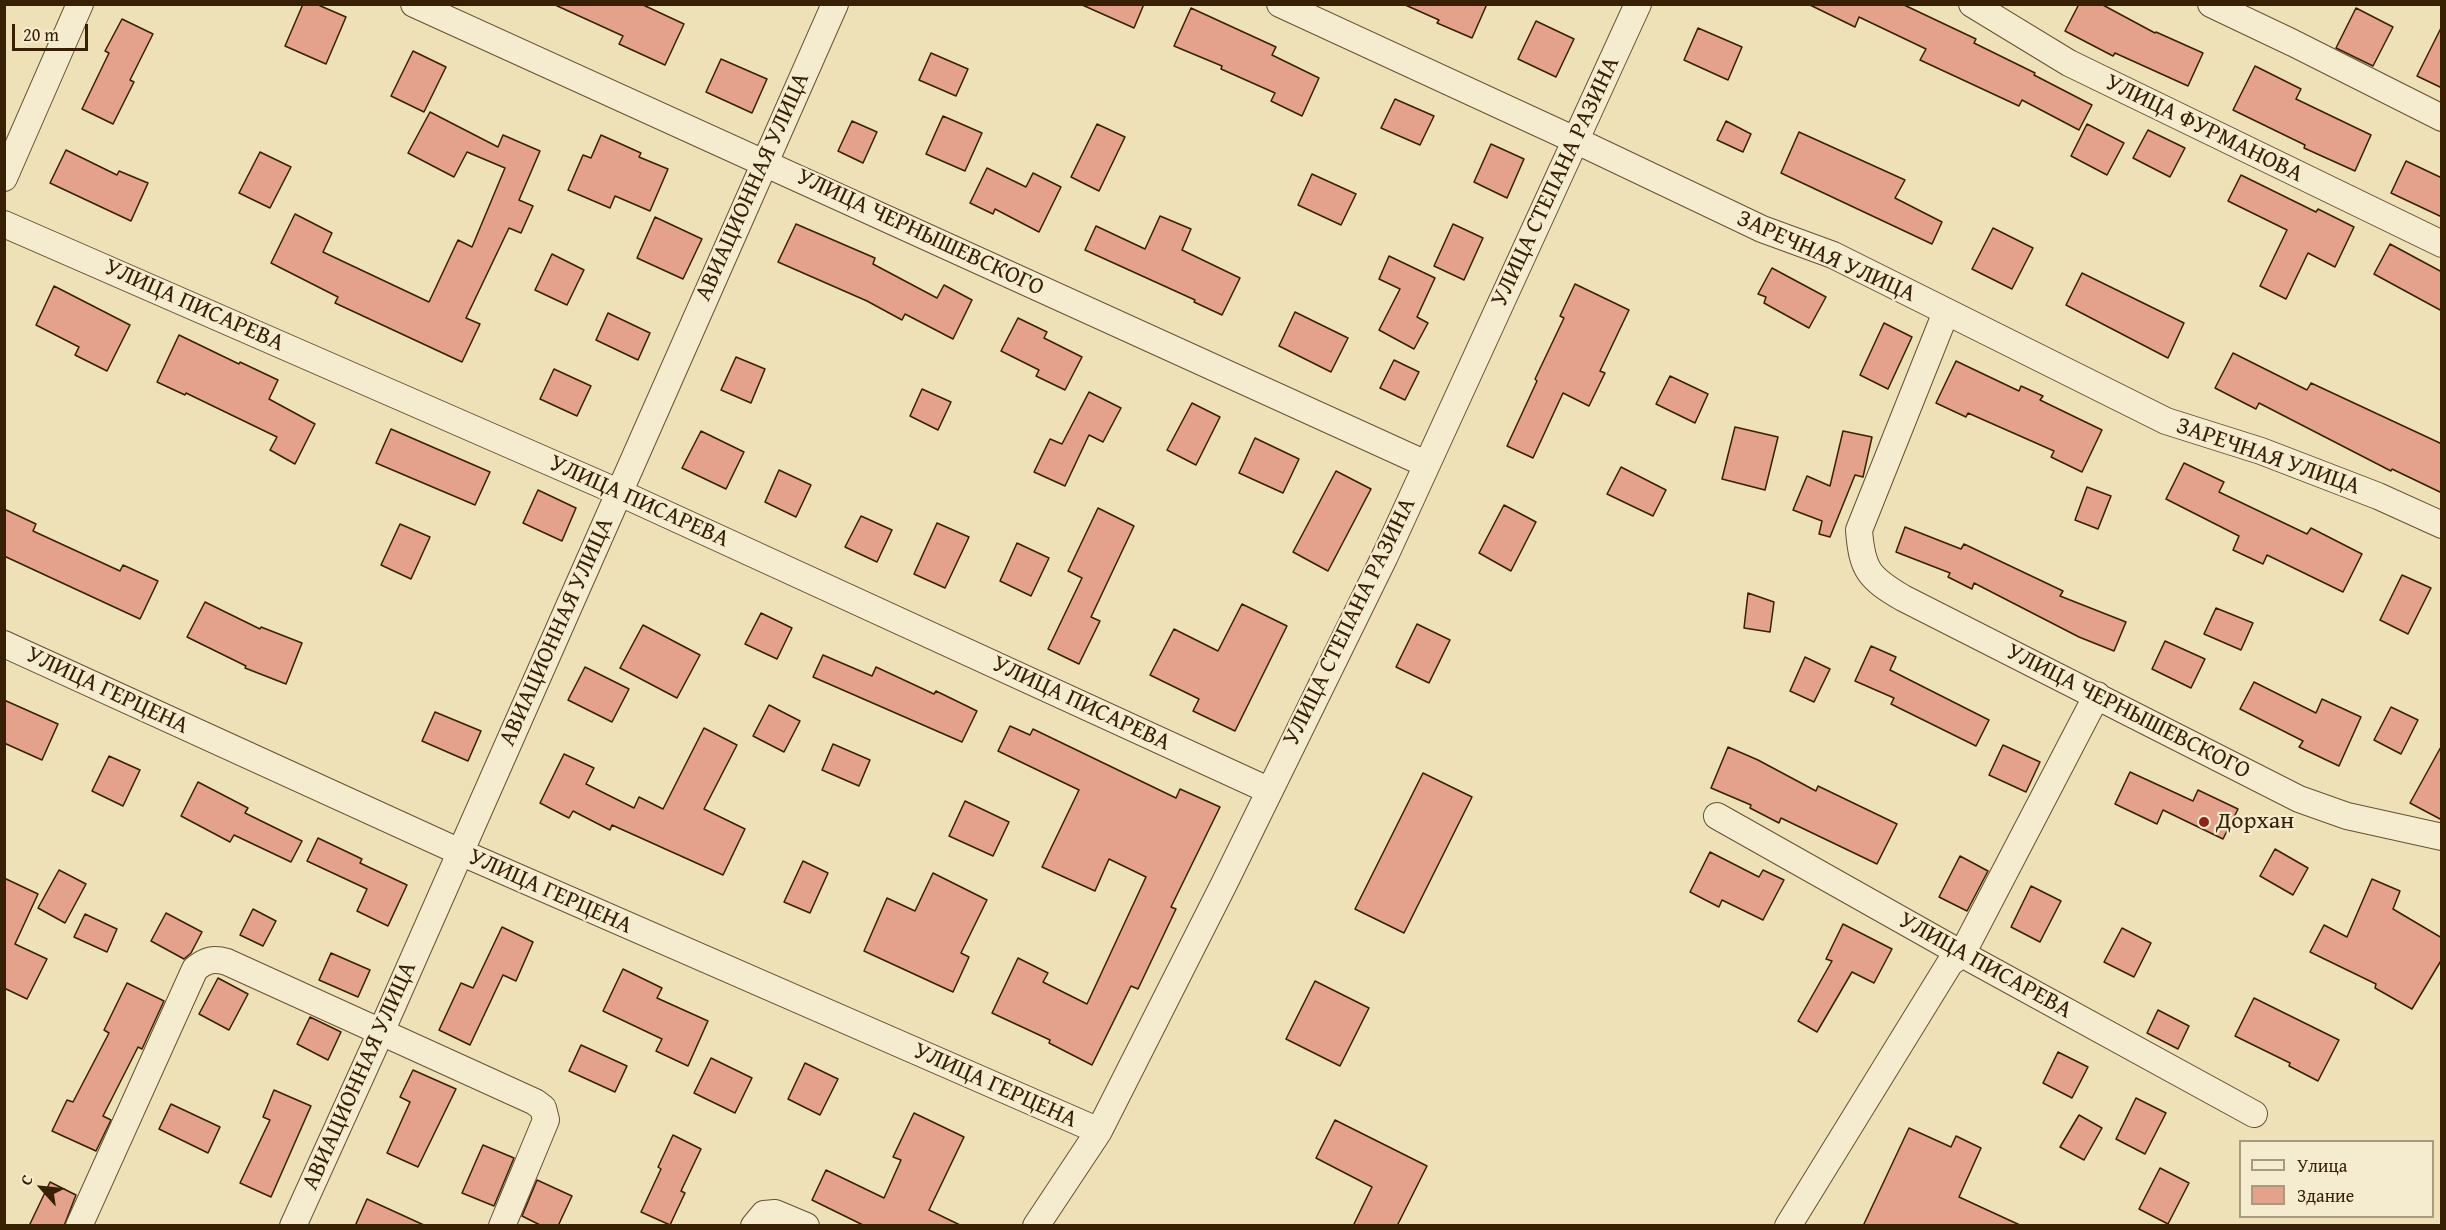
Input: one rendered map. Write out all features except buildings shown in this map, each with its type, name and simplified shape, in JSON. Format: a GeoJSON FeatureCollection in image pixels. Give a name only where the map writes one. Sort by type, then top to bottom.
{"type":"FeatureCollection","features":[{"type":"Feature","properties":{"kind":"street"},"geometry":{"type":"LineString","coordinates":[[4,178],[80,4]]}},
{"type":"Feature","properties":{"kind":"street","name":"УЛИЦА ЧЕРНЫШЕВСКОГО"},"geometry":{"type":"LineString","coordinates":[[414,4],[1426,464]]}},
{"type":"Feature","properties":{"kind":"street","name":"АВИАЦИОННАЯ УЛИЦА"},"geometry":{"type":"LineString","coordinates":[[293,1226],[835,4]]}},
{"type":"Feature","properties":{"kind":"street","name":"ЗАРЕЧНАЯ УЛИЦА"},"geometry":{"type":"LineString","coordinates":[[1280,4],[1762,229],[1833,255],[2166,421],[2261,451],[2378,496],[2442,525]]}},
{"type":"Feature","properties":{"kind":"street","name":"УЛИЦА СТЕПАНА РАЗИНА"},"geometry":{"type":"LineString","coordinates":[[1036,1226],[1099,1131],[1219,894],[1385,556],[1638,4]]}},
{"type":"Feature","properties":{"kind":"street","name":"УЛИЦА ФУРМАНОВА"},"geometry":{"type":"LineString","coordinates":[[1972,4],[2069,63],[2442,244]]}},
{"type":"Feature","properties":{"kind":"street"},"geometry":{"type":"LineString","coordinates":[[2211,4],[2442,118]]}},
{"type":"Feature","properties":{"kind":"street","name":"УЛИЦА ПИСАРЕВА"},"geometry":{"type":"LineString","coordinates":[[4,224],[618,492],[1269,790]]}},
{"type":"Feature","properties":{"kind":"street","name":"УЛИЦА ЧЕРНЫШЕВСКОГО"},"geometry":{"type":"LineString","coordinates":[[1946,312],[1858,530],[1861,555],[1868,571],[1883,586],[1903,598],[2299,799],[2347,816],[2442,837]]}},
{"type":"Feature","properties":{"kind":"street","name":"УЛИЦА ГЕРЦЕНА"},"geometry":{"type":"LineString","coordinates":[[4,644],[460,852],[1099,1131]]}},
{"type":"Feature","properties":{"kind":"street"},"geometry":{"type":"LineString","coordinates":[[1788,1226],[1950,963],[1962,954],[2097,695]]}},
{"type":"Feature","properties":{"kind":"street","name":"УЛИЦА ПИСАРЕВА"},"geometry":{"type":"LineString","coordinates":[[1717,816],[2254,1114]]}},
{"type":"Feature","properties":{"kind":"street"},"geometry":{"type":"LineString","coordinates":[[79,1226],[195,969],[204,961],[215,958],[535,1102],[543,1108],[546,1120],[502,1226]]}},
{"type":"Feature","properties":{"kind":"street"},"geometry":{"type":"LineString","coordinates":[[754,1226],[765,1214],[775,1213],[806,1226]]}},
{"type":"Feature","properties":{"kind":"place","name":"Дорхан"},"geometry":{"type":"Point","coordinates":[2204,822]}}]}
